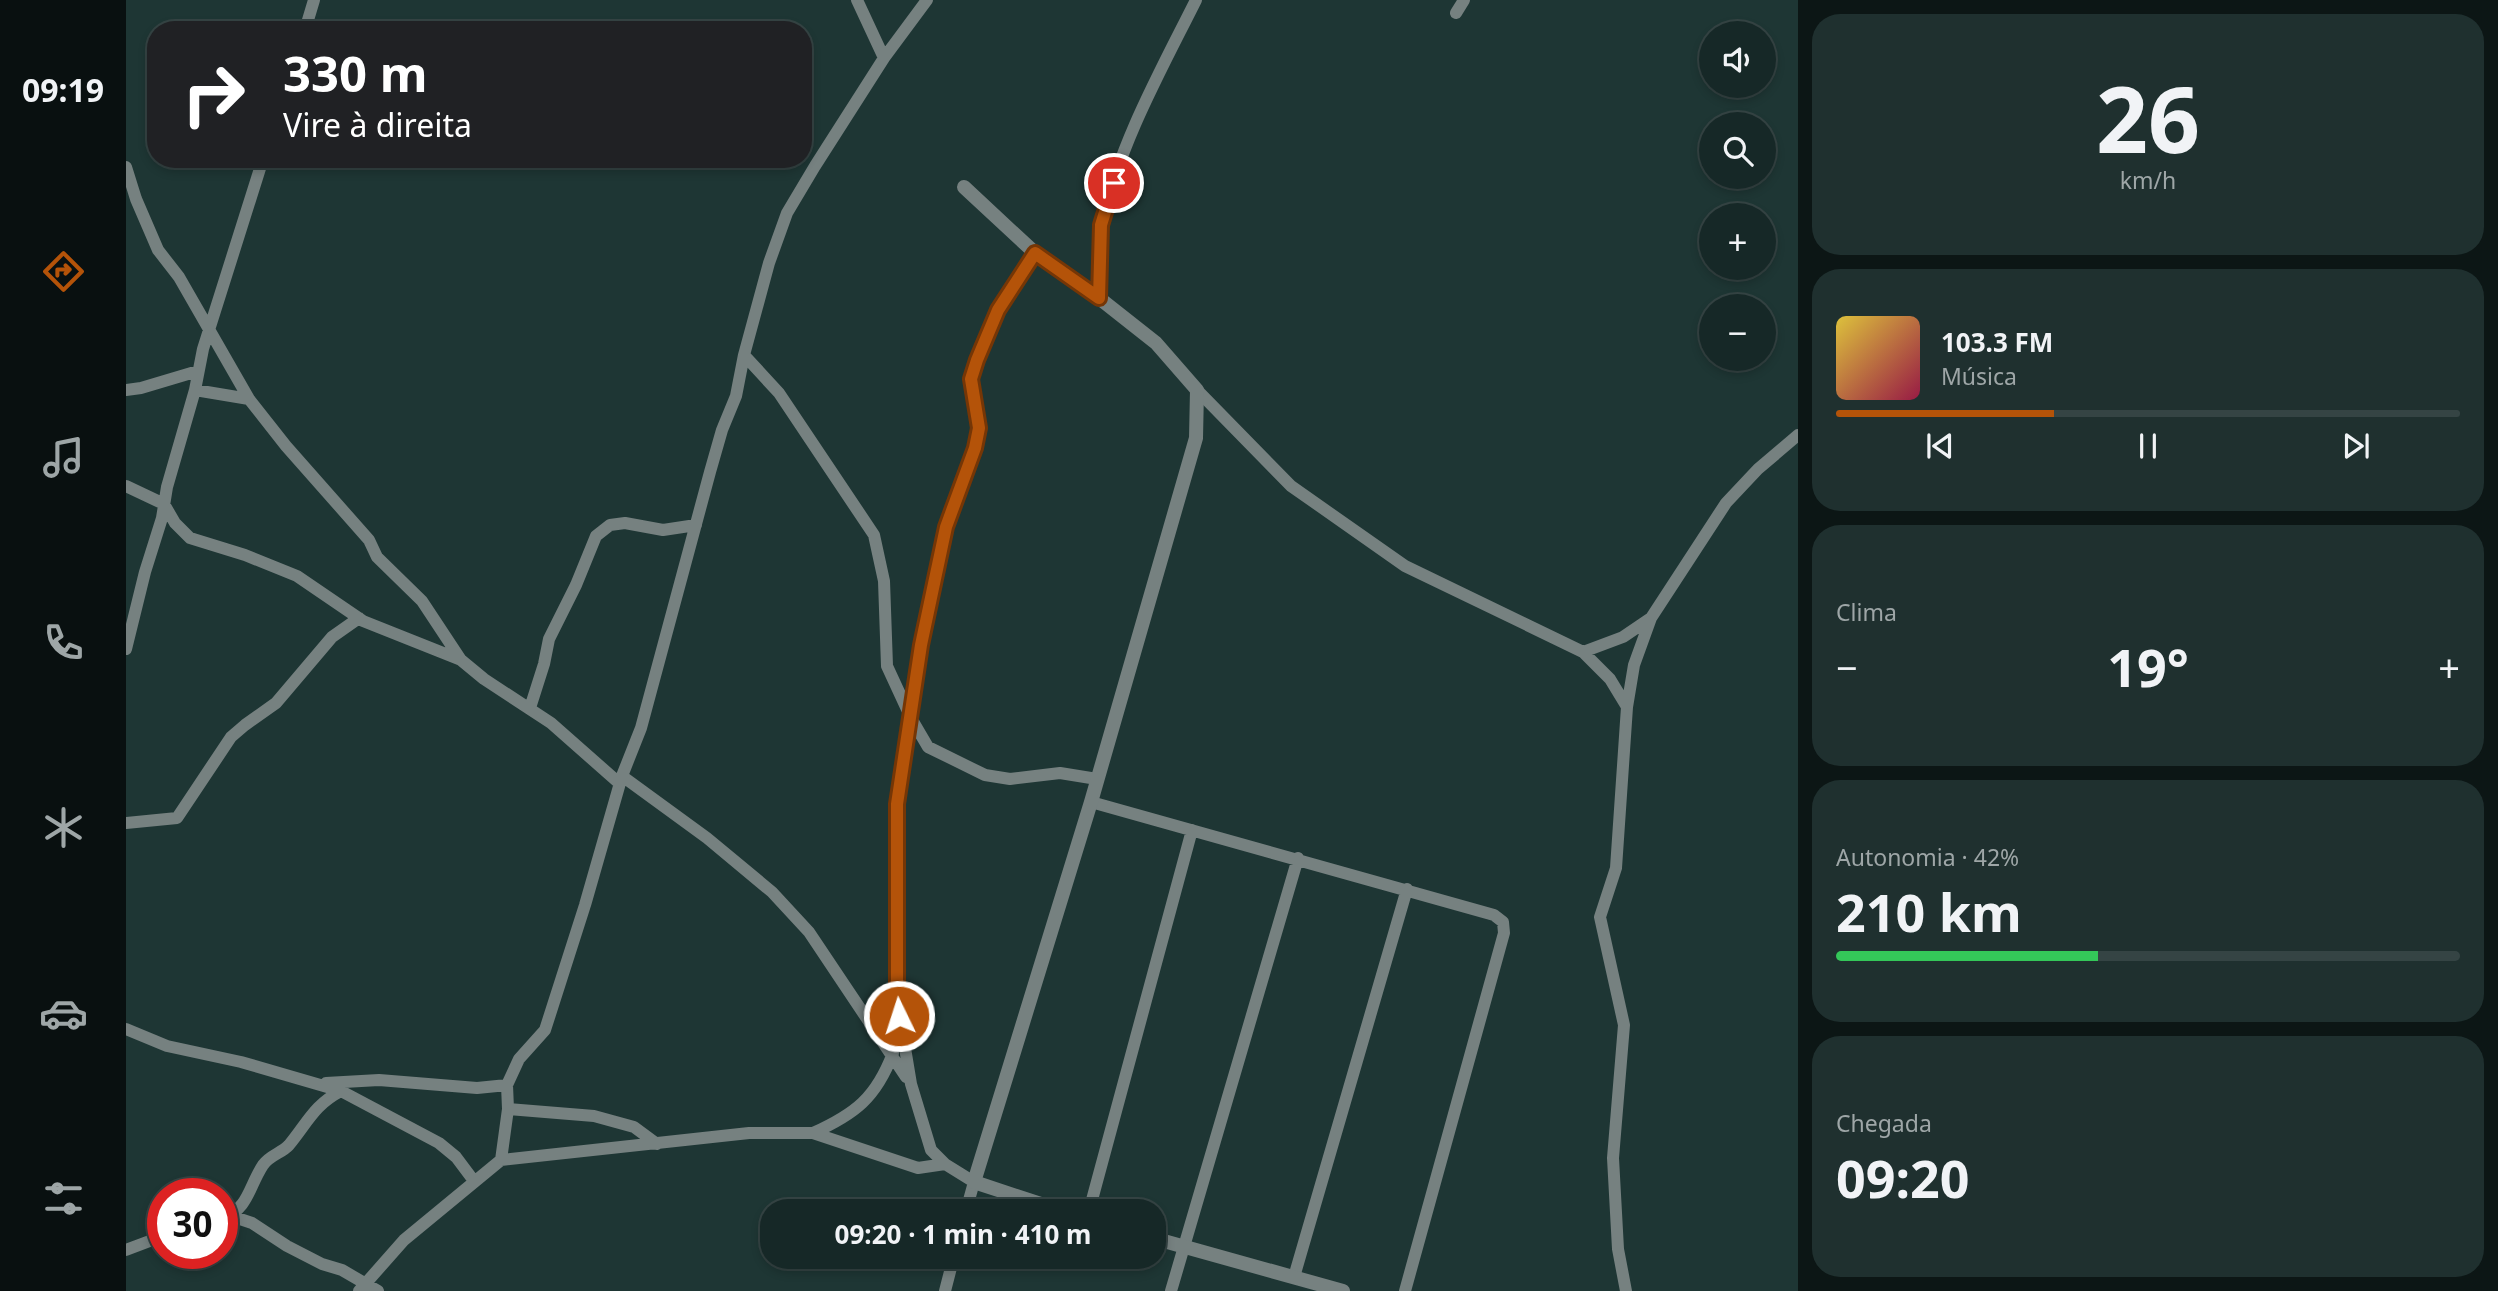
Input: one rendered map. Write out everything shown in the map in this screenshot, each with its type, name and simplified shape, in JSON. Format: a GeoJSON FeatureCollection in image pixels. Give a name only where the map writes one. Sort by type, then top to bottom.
{"type":"FeatureCollection","features":[{"type":"Feature","properties":{"kind":"street"},"geometry":{"type":"LineString","coordinates":[[301,0],[309,16]]}},
{"type":"Feature","properties":{"kind":"street"},"geometry":{"type":"LineString","coordinates":[[307,21],[314,0]]}},
{"type":"Feature","properties":{"kind":"street"},"geometry":{"type":"LineString","coordinates":[[857,0],[884,58]]}},
{"type":"Feature","properties":{"kind":"street"},"geometry":{"type":"LineString","coordinates":[[501,1160],[508,1109],[507,1084],[519,1059],[545,1030],[585,905],[621,780],[641,728],[722,430],[736,396],[744,355],[769,263],[788,213],[815,166],[884,58],[927,0]]}},
{"type":"Feature","properties":{"kind":"street"},"geometry":{"type":"LineString","coordinates":[[1099,298],[1101,225],[1120,162],[1146,98],[1196,0]]}},
{"type":"Feature","properties":{"kind":"street"},"geometry":{"type":"LineString","coordinates":[[1456,13],[1464,0]]}},
{"type":"Feature","properties":{"kind":"street"},"geometry":{"type":"LineString","coordinates":[[126,167],[136,199],[158,250],[179,277],[249,399],[286,446],[369,540],[377,557],[422,601],[461,660],[484,679],[551,723],[621,780],[707,838],[772,892],[809,932],[911,1084]]}},
{"type":"Feature","properties":{"kind":"street"},"geometry":{"type":"LineString","coordinates":[[126,649],[145,572],[162,519],[209,330],[260,168]]}},
{"type":"Feature","properties":{"kind":"street"},"geometry":{"type":"LineString","coordinates":[[964,187],[1035,253],[1156,342],[1197,390],[1291,486],[1405,566],[1583,652],[1610,679],[1627,707]]}},
{"type":"Feature","properties":{"kind":"street"},"geometry":{"type":"LineString","coordinates":[[1026,1199],[974,1182],[945,1164],[932,1150],[911,1084],[897,999],[897,804],[921,645],[946,527],[975,448],[979,428],[971,379],[998,310],[1035,253]]}},
{"type":"Feature","properties":{"kind":"street"},"geometry":{"type":"LineString","coordinates":[[744,355],[779,393],[874,535],[884,581],[887,666],[928,747],[985,775],[1010,779],[1060,774],[1097,779]]}},
{"type":"Feature","properties":{"kind":"street"},"geometry":{"type":"LineString","coordinates":[[126,390],[198,370]]}},
{"type":"Feature","properties":{"kind":"street"},"geometry":{"type":"LineString","coordinates":[[195,390],[249,399]]}},
{"type":"Feature","properties":{"kind":"street"},"geometry":{"type":"LineString","coordinates":[[969,1199],[1091,802],[1196,438],[1197,390]]}},
{"type":"Feature","properties":{"kind":"street"},"geometry":{"type":"LineString","coordinates":[[1626,1291],[1618,1249],[1614,1158],[1624,1025],[1600,917],[1616,868],[1627,707],[1634,665],[1651,618],[1726,503],[1758,469],[1798,435]]}},
{"type":"Feature","properties":{"kind":"street"},"geometry":{"type":"LineString","coordinates":[[126,486],[164,504],[174,523],[190,538],[245,555],[298,576],[359,618],[461,660]]}},
{"type":"Feature","properties":{"kind":"street"},"geometry":{"type":"LineString","coordinates":[[530,708],[549,639],[576,585],[596,536],[610,525],[625,523],[663,530],[695,525]]}},
{"type":"Feature","properties":{"kind":"street"},"geometry":{"type":"LineString","coordinates":[[126,823],[168,821],[177,818],[231,737],[276,703],[332,637],[359,618]]}},
{"type":"Feature","properties":{"kind":"street"},"geometry":{"type":"LineString","coordinates":[[1583,652],[1623,637],[1651,618]]}},
{"type":"Feature","properties":{"kind":"street"},"geometry":{"type":"LineString","coordinates":[[1091,802],[1407,889],[1494,915],[1503,922],[1504,933],[1405,1291]]}},
{"type":"Feature","properties":{"kind":"street"},"geometry":{"type":"LineString","coordinates":[[1091,1199],[1192,830]]}},
{"type":"Feature","properties":{"kind":"street"},"geometry":{"type":"LineString","coordinates":[[1171,1291],[1298,859]]}},
{"type":"Feature","properties":{"kind":"street"},"geometry":{"type":"LineString","coordinates":[[1294,1277],[1407,889]]}},
{"type":"Feature","properties":{"kind":"street"},"geometry":{"type":"LineString","coordinates":[[126,1029],[167,1046],[241,1062],[341,1091],[439,1143],[456,1157],[474,1181]]}},
{"type":"Feature","properties":{"kind":"street"},"geometry":{"type":"LineString","coordinates":[[813,1133],[847,1118],[869,1096],[886,1073],[901,1032]]}},
{"type":"Feature","properties":{"kind":"street"},"geometry":{"type":"LineString","coordinates":[[317,1084],[379,1080],[477,1088],[507,1084]]}},
{"type":"Feature","properties":{"kind":"street"},"geometry":{"type":"LineString","coordinates":[[238,1209],[243,1205],[269,1158],[286,1148],[323,1101],[341,1091]]}},
{"type":"Feature","properties":{"kind":"street"},"geometry":{"type":"LineString","coordinates":[[508,1109],[594,1116],[634,1128],[657,1144]]}},
{"type":"Feature","properties":{"kind":"street"},"geometry":{"type":"LineString","coordinates":[[362,1287],[404,1240],[501,1160],[748,1133],[813,1133],[918,1168],[945,1164]]}},
{"type":"Feature","properties":{"kind":"street"},"geometry":{"type":"LineString","coordinates":[[238,1220],[252,1223],[287,1246],[322,1264],[342,1270],[362,1287],[378,1291]]}},
{"type":"Feature","properties":{"kind":"street"},"geometry":{"type":"LineString","coordinates":[[1166,1241],[1343,1291]]}},
{"type":"Feature","properties":{"kind":"street"},"geometry":{"type":"LineString","coordinates":[[126,1250],[147,1243]]}},
{"type":"Feature","properties":{"kind":"street"},"geometry":{"type":"LineString","coordinates":[[945,1291],[951,1269]]}},
{"type":"Feature","properties":{"kind":"route"},"geometry":{"type":"LineString","coordinates":[[899,1016],[897,804],[921,645],[946,527],[975,448],[979,428],[971,379],[998,310],[1035,253],[1099,298],[1101,225],[1114,183]]}}]}
